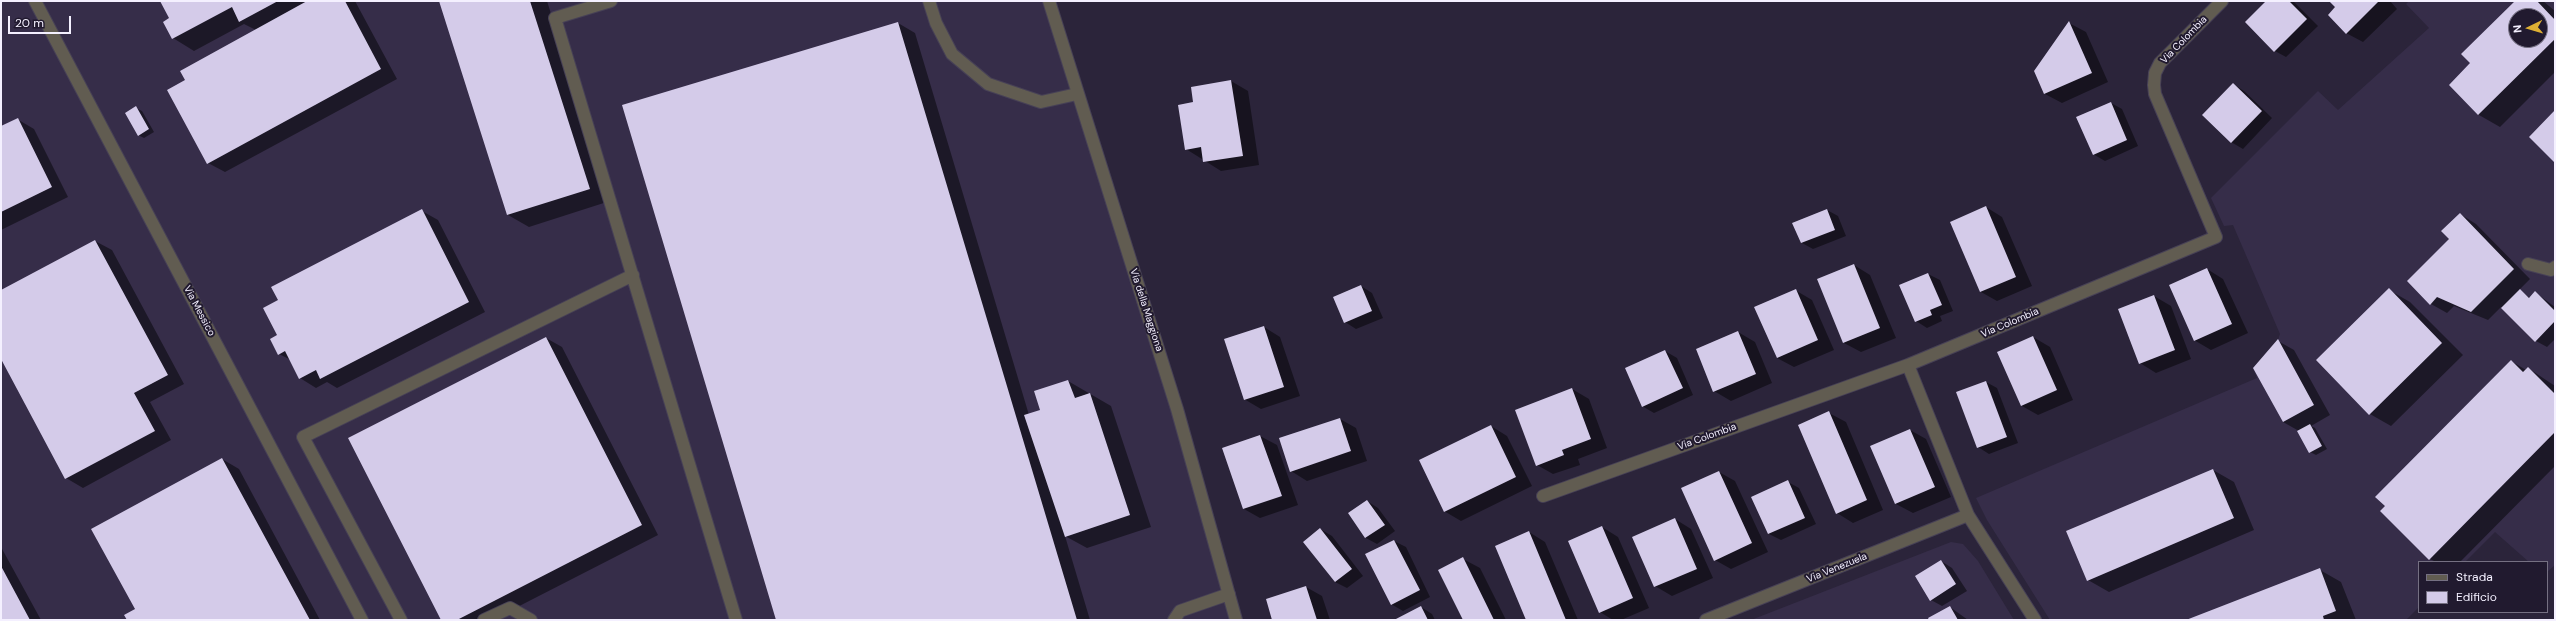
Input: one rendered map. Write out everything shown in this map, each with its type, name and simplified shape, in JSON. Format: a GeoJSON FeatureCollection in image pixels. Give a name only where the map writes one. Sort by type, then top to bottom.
{"type":"FeatureCollection","features":[{"type":"Feature","properties":{"kind":"street","name":"Via Messico"},"geometry":{"type":"LineString","coordinates":[[35,1],[362,620]]}},
{"type":"Feature","properties":{"kind":"street"},"geometry":{"type":"LineString","coordinates":[[611,1],[555,18],[736,620]]}},
{"type":"Feature","properties":{"kind":"street"},"geometry":{"type":"LineString","coordinates":[[929,1],[936,23],[952,54],[988,84],[1041,102],[1077,94]]}},
{"type":"Feature","properties":{"kind":"street","name":"Via della Maggiona"},"geometry":{"type":"LineString","coordinates":[[1048,1],[1177,409],[1236,620]]}},
{"type":"Feature","properties":{"kind":"street","name":"Via Colombia"},"geometry":{"type":"LineString","coordinates":[[1543,496],[1908,365],[2216,237],[2155,94],[2154,84],[2155,73],[2160,63],[2222,1]]}},
{"type":"Feature","properties":{"kind":"street"},"geometry":{"type":"LineString","coordinates":[[2528,264],[2553,268]]}},
{"type":"Feature","properties":{"kind":"street"},"geometry":{"type":"LineString","coordinates":[[401,620],[303,437],[633,275]]}},
{"type":"Feature","properties":{"kind":"street"},"geometry":{"type":"LineString","coordinates":[[1908,365],[1968,515],[2036,620]]}},
{"type":"Feature","properties":{"kind":"street","name":"Via Venezuela"},"geometry":{"type":"LineString","coordinates":[[1706,620],[1968,515]]}},
{"type":"Feature","properties":{"kind":"street"},"geometry":{"type":"LineString","coordinates":[[1174,620],[1180,611],[1229,594]]}},
{"type":"Feature","properties":{"kind":"street"},"geometry":{"type":"LineString","coordinates":[[484,620],[510,608],[531,620]]}},
{"type":"Feature","properties":{"kind":"shaded area"},"geometry":{"type":"Polygon","coordinates":[[[1,1],[1049,1],[1236,620],[1,620],[1,1]]]}},
{"type":"Feature","properties":{"kind":"shaded area"},"geometry":{"type":"Polygon","coordinates":[[[2409,1],[2555,1],[2555,565],[2548,571],[2548,561],[2528,561],[2495,532],[2466,561],[2418,561],[2418,608],[2406,620],[2050,620],[1987,520],[1976,498],[2257,378],[2253,368],[2278,340],[2280,334],[2233,225],[2224,226],[2211,198],[2318,91],[2338,110],[2429,28],[2406,4],[2409,1]]]}},
{"type":"Feature","properties":{"kind":"shaded area"},"geometry":{"type":"Polygon","coordinates":[[[1951,542],[1963,544],[1978,561],[2014,620],[1751,620],[1951,542]]]}},
{"type":"Feature","properties":{"kind":"building"},"geometry":{"type":"Polygon","coordinates":[[[160,1],[278,1],[239,22],[232,7],[172,39],[163,22],[169,18],[160,1]]]}},
{"type":"Feature","properties":{"kind":"building"},"geometry":{"type":"Polygon","coordinates":[[[307,1],[345,1],[381,69],[207,164],[167,90],[185,80],[180,71],[307,1]]]}},
{"type":"Feature","properties":{"kind":"building"},"geometry":{"type":"Polygon","coordinates":[[[439,1],[530,1],[590,189],[507,215],[439,1]]]}},
{"type":"Feature","properties":{"kind":"building"},"geometry":{"type":"Polygon","coordinates":[[[2266,1],[2289,1],[2307,19],[2274,52],[2245,22],[2266,1]]]}},
{"type":"Feature","properties":{"kind":"building"},"geometry":{"type":"Polygon","coordinates":[[[2329,1],[2379,1],[2346,34],[2328,15],[2335,7],[2329,1]]]}},
{"type":"Feature","properties":{"kind":"building"},"geometry":{"type":"Polygon","coordinates":[[[2515,1],[2537,1],[2544,8],[2508,8],[2508,48],[2546,48],[2478,115],[2449,85],[2470,63],[2461,54],[2515,1]]]}},
{"type":"Feature","properties":{"kind":"building"},"geometry":{"type":"Polygon","coordinates":[[[2548,13],[2555,20],[2555,39],[2548,46],[2548,13]]]}},
{"type":"Feature","properties":{"kind":"building"},"geometry":{"type":"Polygon","coordinates":[[[2069,21],[2092,73],[2044,94],[2034,71],[2069,21]]]}},
{"type":"Feature","properties":{"kind":"building"},"geometry":{"type":"Polygon","coordinates":[[[898,22],[1077,620],[776,620],[622,105],[898,22]]]}},
{"type":"Feature","properties":{"kind":"building"},"geometry":{"type":"Polygon","coordinates":[[[1231,80],[1243,156],[1203,162],[1201,147],[1185,150],[1178,105],[1193,102],[1191,87],[1231,80]]]}},
{"type":"Feature","properties":{"kind":"building"},"geometry":{"type":"Polygon","coordinates":[[[2233,83],[2262,111],[2231,143],[2202,115],[2233,83]]]}},
{"type":"Feature","properties":{"kind":"building"},"geometry":{"type":"Polygon","coordinates":[[[2111,102],[2127,140],[2093,155],[2076,117],[2111,102]]]}},
{"type":"Feature","properties":{"kind":"building"},"geometry":{"type":"Polygon","coordinates":[[[136,106],[149,129],[138,136],[125,113],[136,106]]]}},
{"type":"Feature","properties":{"kind":"building"},"geometry":{"type":"Polygon","coordinates":[[[2555,110],[2555,163],[2529,137],[2555,110]]]}},
{"type":"Feature","properties":{"kind":"building"},"geometry":{"type":"Polygon","coordinates":[[[18,118],[52,187],[1,212],[1,126],[18,118]]]}},
{"type":"Feature","properties":{"kind":"building"},"geometry":{"type":"Polygon","coordinates":[[[1986,206],[2016,277],[1980,292],[1950,222],[1986,206]]]}},
{"type":"Feature","properties":{"kind":"building"},"geometry":{"type":"Polygon","coordinates":[[[422,209],[469,302],[320,379],[316,370],[299,379],[285,351],[278,355],[270,339],[277,335],[263,308],[278,300],[271,287],[422,209]]]}},
{"type":"Feature","properties":{"kind":"building"},"geometry":{"type":"Polygon","coordinates":[[[1827,209],[1835,230],[1801,243],[1792,223],[1827,209]]]}},
{"type":"Feature","properties":{"kind":"building"},"geometry":{"type":"Polygon","coordinates":[[[2460,213],[2514,269],[2471,312],[2437,297],[2430,305],[2407,281],[2449,239],[2441,231],[2460,213]]]}},
{"type":"Feature","properties":{"kind":"building"},"geometry":{"type":"Polygon","coordinates":[[[95,240],[168,375],[134,393],[155,431],[65,479],[1,359],[1,290],[95,240]]]}},
{"type":"Feature","properties":{"kind":"building"},"geometry":{"type":"Polygon","coordinates":[[[1854,264],[1880,328],[1843,343],[1817,279],[1854,264]]]}},
{"type":"Feature","properties":{"kind":"building"},"geometry":{"type":"Polygon","coordinates":[[[2207,268],[2232,324],[2194,341],[2169,285],[2207,268]]]}},
{"type":"Feature","properties":{"kind":"building"},"geometry":{"type":"Polygon","coordinates":[[[1928,273],[1942,305],[1930,310],[1932,315],[1915,322],[1899,285],[1928,273]]]}},
{"type":"Feature","properties":{"kind":"building"},"geometry":{"type":"Polygon","coordinates":[[[1361,285],[1372,311],[1344,323],[1333,297],[1361,285]]]}},
{"type":"Feature","properties":{"kind":"building"},"geometry":{"type":"Polygon","coordinates":[[[2389,288],[2442,343],[2369,415],[2316,360],[2389,288]]]}},
{"type":"Feature","properties":{"kind":"building"},"geometry":{"type":"Polygon","coordinates":[[[1796,289],[1818,340],[1777,358],[1754,307],[1796,289]]]}},
{"type":"Feature","properties":{"kind":"building"},"geometry":{"type":"Polygon","coordinates":[[[2520,289],[2529,298],[2535,291],[2555,311],[2555,321],[2535,342],[2501,308],[2520,289]]]}},
{"type":"Feature","properties":{"kind":"building"},"geometry":{"type":"Polygon","coordinates":[[[2154,295],[2175,350],[2139,364],[2118,309],[2154,295]]]}},
{"type":"Feature","properties":{"kind":"building"},"geometry":{"type":"Polygon","coordinates":[[[1264,326],[1284,387],[1244,400],[1224,339],[1264,326]]]}},
{"type":"Feature","properties":{"kind":"building"},"geometry":{"type":"Polygon","coordinates":[[[1738,331],[1756,374],[1713,392],[1696,349],[1738,331]]]}},
{"type":"Feature","properties":{"kind":"building"},"geometry":{"type":"Polygon","coordinates":[[[2033,336],[2057,390],[2021,406],[1997,352],[2033,336]]]}},
{"type":"Feature","properties":{"kind":"building"},"geometry":{"type":"Polygon","coordinates":[[[546,337],[642,525],[457,620],[441,620],[348,438],[546,337]]]}},
{"type":"Feature","properties":{"kind":"building"},"geometry":{"type":"Polygon","coordinates":[[[2278,339],[2314,405],[2283,422],[2253,368],[2278,339]]]}},
{"type":"Feature","properties":{"kind":"building"},"geometry":{"type":"Polygon","coordinates":[[[1665,350],[1683,388],[1642,407],[1625,368],[1665,350]]]}},
{"type":"Feature","properties":{"kind":"building"},"geometry":{"type":"Polygon","coordinates":[[[2511,360],[2523,372],[2528,367],[2555,394],[2555,432],[2429,560],[2380,511],[2385,506],[2375,497],[2511,360]]]}},
{"type":"Feature","properties":{"kind":"building"},"geometry":{"type":"Polygon","coordinates":[[[1068,380],[1075,398],[1090,393],[1130,515],[1065,537],[1024,415],[1040,410],[1034,391],[1068,380]]]}},
{"type":"Feature","properties":{"kind":"building"},"geometry":{"type":"Polygon","coordinates":[[[1986,381],[2007,437],[1977,448],[1956,392],[1986,381]]]}},
{"type":"Feature","properties":{"kind":"building"},"geometry":{"type":"Polygon","coordinates":[[[1572,388],[1591,439],[1562,450],[1564,455],[1536,466],[1515,410],[1572,388]]]}},
{"type":"Feature","properties":{"kind":"building"},"geometry":{"type":"Polygon","coordinates":[[[1829,411],[1867,500],[1836,514],[1798,425],[1829,411]]]}},
{"type":"Feature","properties":{"kind":"building"},"geometry":{"type":"Polygon","coordinates":[[[1340,418],[1351,451],[1290,472],[1279,438],[1340,418]]]}},
{"type":"Feature","properties":{"kind":"building"},"geometry":{"type":"Polygon","coordinates":[[[2310,424],[2322,446],[2309,453],[2297,431],[2310,424]]]}},
{"type":"Feature","properties":{"kind":"building"},"geometry":{"type":"Polygon","coordinates":[[[1491,425],[1516,477],[1444,512],[1419,460],[1491,425]]]}},
{"type":"Feature","properties":{"kind":"building"},"geometry":{"type":"Polygon","coordinates":[[[1910,429],[1935,487],[1895,504],[1870,446],[1910,429]]]}},
{"type":"Feature","properties":{"kind":"building"},"geometry":{"type":"Polygon","coordinates":[[[1260,435],[1282,496],[1243,509],[1222,448],[1260,435]]]}},
{"type":"Feature","properties":{"kind":"building"},"geometry":{"type":"Polygon","coordinates":[[[222,458],[310,620],[127,620],[124,615],[135,609],[91,529],[222,458]]]}},
{"type":"Feature","properties":{"kind":"building"},"geometry":{"type":"Polygon","coordinates":[[[2213,469],[2234,518],[2087,581],[2066,531],[2213,469]]]}},
{"type":"Feature","properties":{"kind":"building"},"geometry":{"type":"Polygon","coordinates":[[[1719,471],[1752,543],[1714,561],[1681,488],[1719,471]]]}},
{"type":"Feature","properties":{"kind":"building"},"geometry":{"type":"Polygon","coordinates":[[[1788,480],[1805,518],[1768,534],[1751,497],[1788,480]]]}},
{"type":"Feature","properties":{"kind":"building"},"geometry":{"type":"Polygon","coordinates":[[[1367,500],[1385,525],[1365,538],[1348,513],[1367,500]]]}},
{"type":"Feature","properties":{"kind":"building"},"geometry":{"type":"Polygon","coordinates":[[[1675,518],[1697,569],[1654,587],[1632,537],[1675,518]]]}},
{"type":"Feature","properties":{"kind":"building"},"geometry":{"type":"Polygon","coordinates":[[[1602,526],[1633,598],[1599,613],[1568,541],[1602,526]]]}},
{"type":"Feature","properties":{"kind":"building"},"geometry":{"type":"Polygon","coordinates":[[[1320,528],[1352,569],[1335,582],[1303,542],[1320,528]]]}},
{"type":"Feature","properties":{"kind":"building"},"geometry":{"type":"Polygon","coordinates":[[[1529,531],[1566,620],[1526,620],[1495,546],[1529,531]]]}},
{"type":"Feature","properties":{"kind":"building"},"geometry":{"type":"Polygon","coordinates":[[[1394,540],[1420,590],[1391,605],[1365,554],[1394,540]]]}},
{"type":"Feature","properties":{"kind":"building"},"geometry":{"type":"Polygon","coordinates":[[[1463,557],[1494,620],[1463,620],[1438,570],[1463,557]]]}},
{"type":"Feature","properties":{"kind":"building"},"geometry":{"type":"Polygon","coordinates":[[[1941,560],[1956,584],[1930,601],[1915,576],[1941,560]]]}},
{"type":"Feature","properties":{"kind":"building"},"geometry":{"type":"Polygon","coordinates":[[[1,566],[30,620],[1,620],[1,566]]]}},
{"type":"Feature","properties":{"kind":"building"},"geometry":{"type":"Polygon","coordinates":[[[2320,568],[2336,611],[2323,616],[2324,620],[2186,620],[2320,568]]]}},
{"type":"Feature","properties":{"kind":"building"},"geometry":{"type":"Polygon","coordinates":[[[1306,586],[1317,620],[1272,620],[1266,599],[1306,586]]]}},
{"type":"Feature","properties":{"kind":"building"},"geometry":{"type":"Polygon","coordinates":[[[1421,606],[1428,620],[1394,620],[1421,606]]]}},
{"type":"Feature","properties":{"kind":"building"},"geometry":{"type":"Polygon","coordinates":[[[1950,606],[1958,620],[1929,620],[1928,618],[1950,606]]]}}]}
